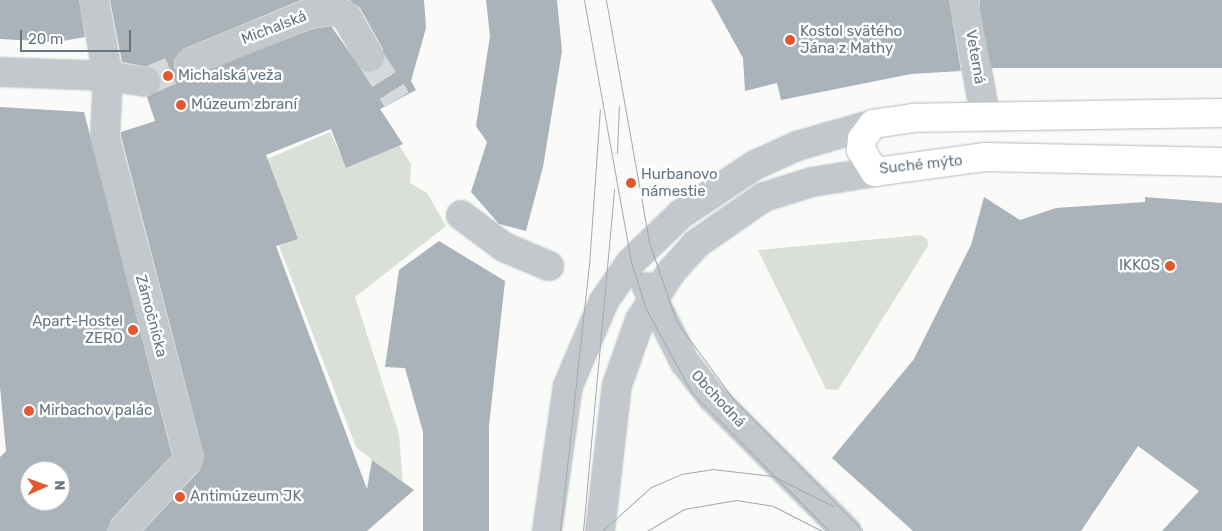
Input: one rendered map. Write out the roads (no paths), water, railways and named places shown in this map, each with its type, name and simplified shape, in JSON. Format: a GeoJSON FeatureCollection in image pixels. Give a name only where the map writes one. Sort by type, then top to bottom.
{"type":"FeatureCollection","features":[{"type":"Feature","properties":{"kind":"street"},"geometry":{"type":"LineString","coordinates":[[94,0],[108,76]]}},
{"type":"Feature","properties":{"kind":"street","name":"Veterná"},"geometry":{"type":"LineString","coordinates":[[964,0],[985,114]]}},
{"type":"Feature","properties":{"kind":"street","name":"Michalská"},"geometry":{"type":"LineString","coordinates":[[189,63],[308,14],[333,10],[346,16],[369,56]]}},
{"type":"Feature","properties":{"kind":"street"},"geometry":{"type":"LineString","coordinates":[[0,72],[108,76],[145,82]]}},
{"type":"Feature","properties":{"kind":"street","name":"Zámočnícka"},"geometry":{"type":"LineString","coordinates":[[108,76],[104,138],[189,459],[122,531]]}},
{"type":"Feature","properties":{"kind":"street"},"geometry":{"type":"LineString","coordinates":[[547,531],[568,386],[604,301],[637,247],[681,214],[755,165],[797,146],[873,124],[985,114],[1222,113]]}},
{"type":"Feature","properties":{"kind":"street","name":"Suché mýto"},"geometry":{"type":"LineString","coordinates":[[873,124],[862,139],[861,150],[875,172],[986,157],[1222,162]]}},
{"type":"Feature","properties":{"kind":"street"},"geometry":{"type":"LineString","coordinates":[[600,531],[617,385],[655,311],[696,244],[764,197],[812,182],[875,172]]}},
{"type":"Feature","properties":{"kind":"street"},"geometry":{"type":"LineString","coordinates":[[462,215],[504,247],[549,266]]}},
{"type":"Feature","properties":{"kind":"street","name":"Obchodná"},"geometry":{"type":"LineString","coordinates":[[637,247],[655,311],[684,362],[712,397],[846,531]]}},
{"type":"Feature","properties":{"kind":"tunnel"},"geometry":{"type":"LineString","coordinates":[[369,56],[397,100]]}},
{"type":"Feature","properties":{"kind":"tunnel"},"geometry":{"type":"LineString","coordinates":[[145,82],[189,63]]}},
{"type":"Feature","properties":{"kind":"tram line"},"geometry":{"type":"LineString","coordinates":[[584,0],[631,262],[646,309],[692,393],[829,531]]}},
{"type":"Feature","properties":{"kind":"tram line"},"geometry":{"type":"LineString","coordinates":[[606,0],[649,242],[676,321],[734,400],[863,531]]}},
{"type":"Feature","properties":{"kind":"tram line"},"geometry":{"type":"LineString","coordinates":[[617,153],[619,106]]}},
{"type":"Feature","properties":{"kind":"tram line"},"geometry":{"type":"LineString","coordinates":[[560,531],[589,265],[600,109]]}},
{"type":"Feature","properties":{"kind":"tram line"},"geometry":{"type":"LineString","coordinates":[[583,531],[614,188]]}},
{"type":"Feature","properties":{"kind":"tram line"},"geometry":{"type":"LineString","coordinates":[[602,531],[651,487],[681,474],[712,469],[773,476],[833,506]]}},
{"type":"Feature","properties":{"kind":"tram line"},"geometry":{"type":"LineString","coordinates":[[647,531],[684,509],[736,500],[773,506],[822,531]]}},
{"type":"Feature","properties":{"kind":"place","name":"Kostol svätého Jána z Mathy"},"geometry":{"type":"Point","coordinates":[790,40]}},
{"type":"Feature","properties":{"kind":"place","name":"Michalská veža"},"geometry":{"type":"Point","coordinates":[168,76]}},
{"type":"Feature","properties":{"kind":"place","name":"Múzeum zbraní"},"geometry":{"type":"Point","coordinates":[181,105]}},
{"type":"Feature","properties":{"kind":"place","name":"Hurbanovo námestie"},"geometry":{"type":"Point","coordinates":[631,183]}},
{"type":"Feature","properties":{"kind":"place","name":"IKKOS"},"geometry":{"type":"Point","coordinates":[1170,266]}},
{"type":"Feature","properties":{"kind":"place","name":"Apart-Hostel ZERO"},"geometry":{"type":"Point","coordinates":[133,330]}},
{"type":"Feature","properties":{"kind":"place","name":"Mirbachov palác"},"geometry":{"type":"Point","coordinates":[29,411]}},
{"type":"Feature","properties":{"kind":"place","name":"Antimúzeum JK"},"geometry":{"type":"Point","coordinates":[180,497]}}]}
